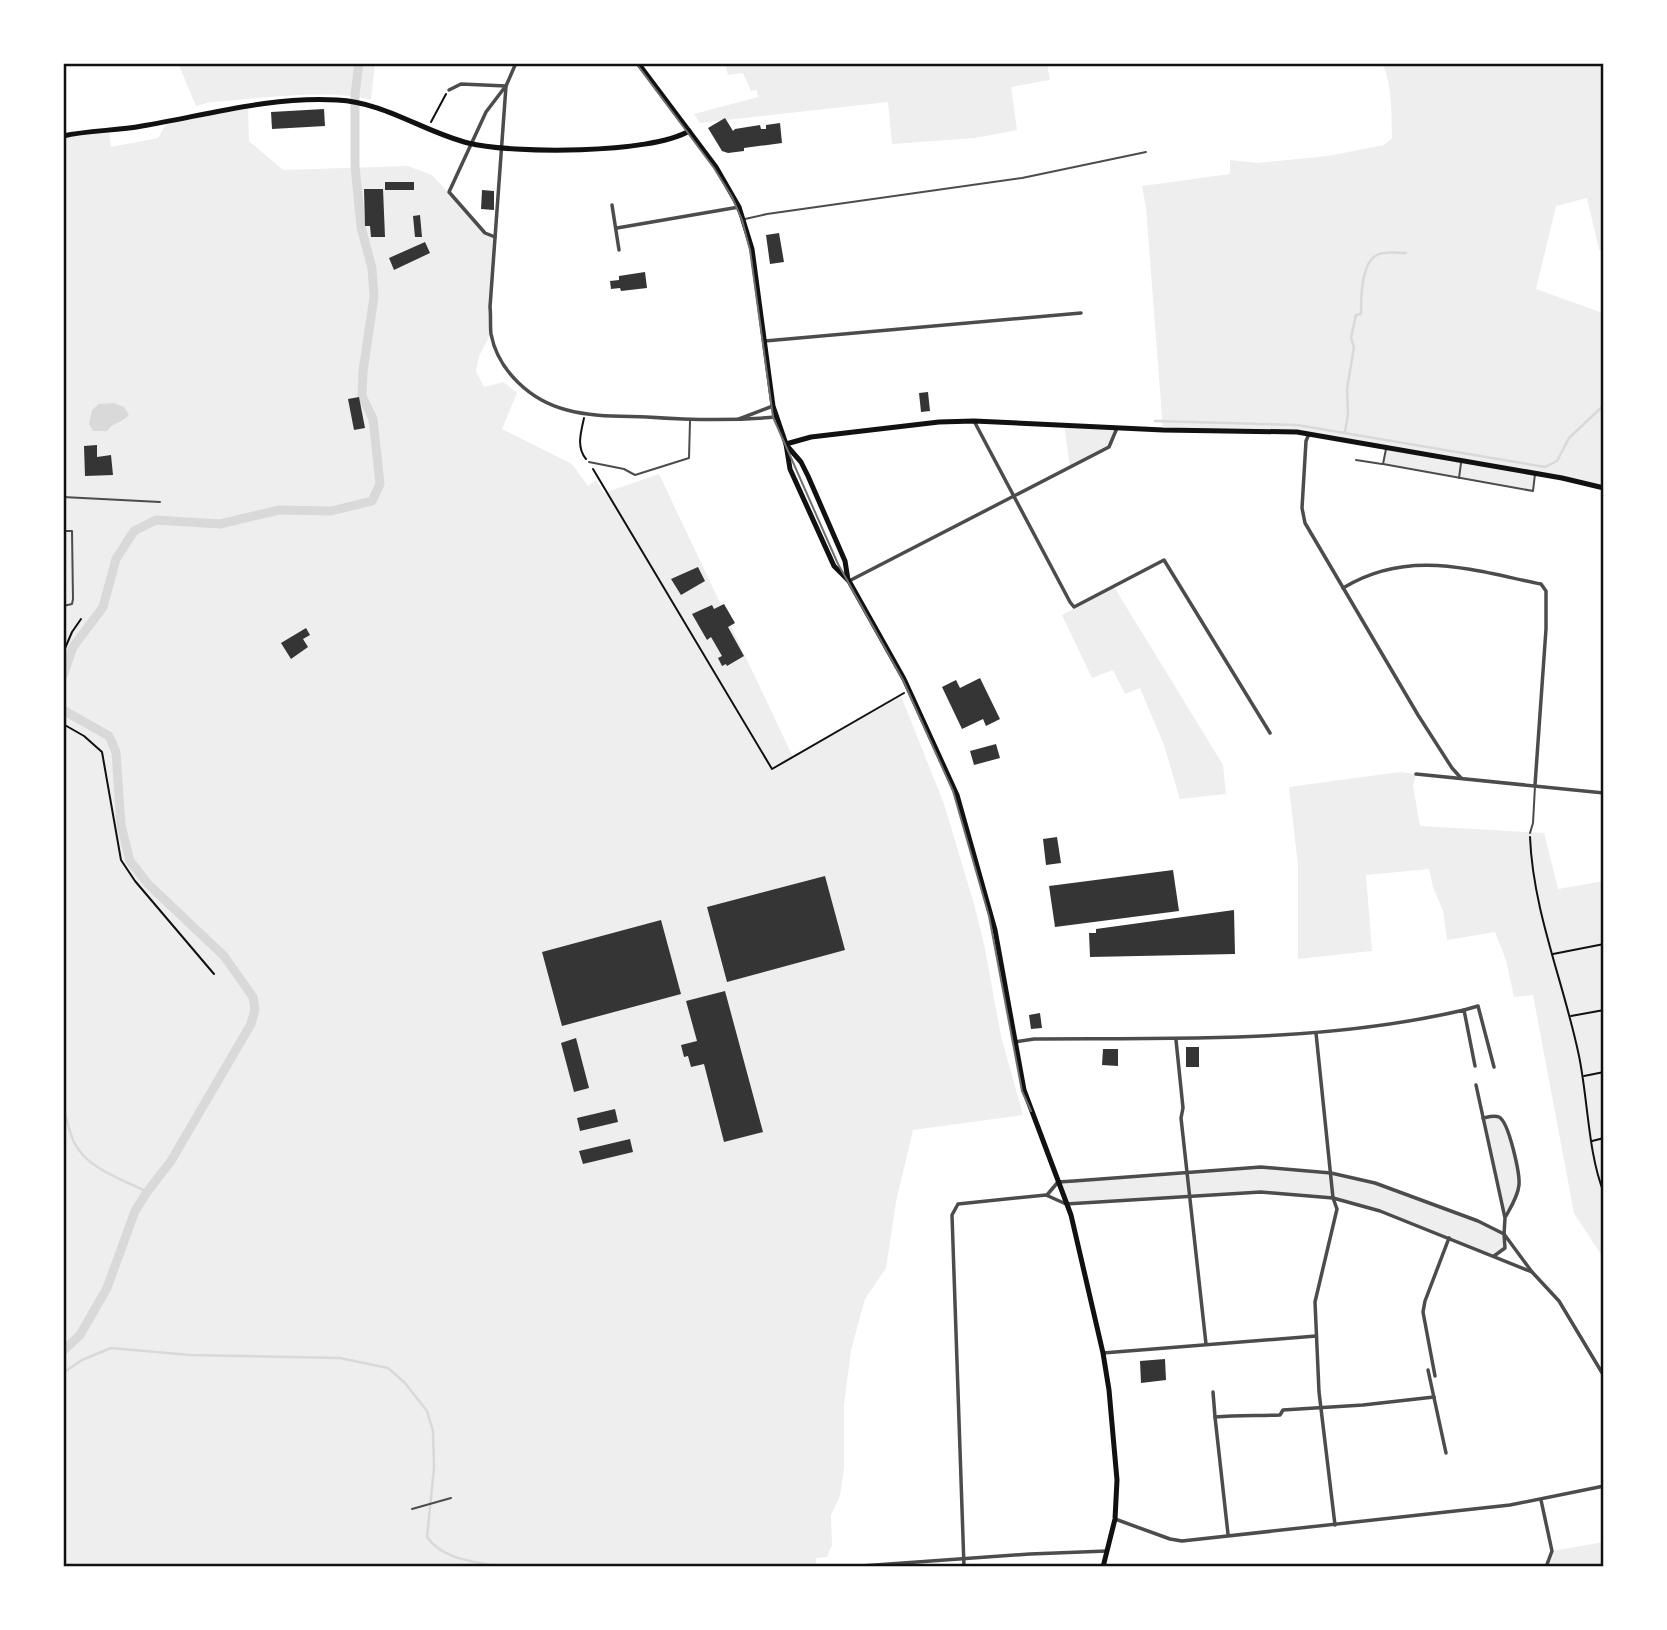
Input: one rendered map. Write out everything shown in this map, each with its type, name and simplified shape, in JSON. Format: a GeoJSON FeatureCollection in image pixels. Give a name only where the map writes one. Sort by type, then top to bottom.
{"type":"FeatureCollection","features":[{"type":"Feature","properties":{"kind":"main road"},"geometry":{"type":"LineString","coordinates":[[638,63],[726,183],[739,207],[752,249],[773,406],[786,444],[790,468],[834,566],[849,581],[910,690],[957,795],[991,915],[1024,1090],[1080,1248],[1103,1353],[1117,1479],[1115,1519],[1103,1567]]}},
{"type":"Feature","properties":{"kind":"main road"},"geometry":{"type":"LineString","coordinates":[[63,136],[143,126],[265,103],[322,100],[371,107],[470,144],[503,148],[616,147],[675,139],[689,131]]}},
{"type":"Feature","properties":{"kind":"main road"},"geometry":{"type":"LineString","coordinates":[[786,444],[811,437],[939,422],[974,421],[1309,434],[1536,473],[1604,488]]}},
{"type":"Feature","properties":{"kind":"main road"},"geometry":{"type":"LineString","coordinates":[[786,444],[801,463],[845,561],[849,581]]}},
{"type":"Feature","properties":{"kind":"street"},"geometry":{"type":"LineString","coordinates":[[495,237],[485,233],[449,192],[486,112],[506,86],[516,63]]}},
{"type":"Feature","properties":{"kind":"street"},"geometry":{"type":"LineString","coordinates":[[449,90],[461,84],[506,86]]}},
{"type":"Feature","properties":{"kind":"street"},"geometry":{"type":"LineString","coordinates":[[506,86],[491,333],[496,350],[510,376],[533,395],[565,410],[584,414],[690,420],[776,417]]}},
{"type":"Feature","properties":{"kind":"street"},"geometry":{"type":"LineString","coordinates":[[612,205],[619,250]]}},
{"type":"Feature","properties":{"kind":"street"},"geometry":{"type":"LineString","coordinates":[[617,228],[739,207]]}},
{"type":"Feature","properties":{"kind":"street"},"geometry":{"type":"LineString","coordinates":[[765,341],[1081,313]]}},
{"type":"Feature","properties":{"kind":"street"},"geometry":{"type":"LineString","coordinates":[[737,419],[773,406]]}},
{"type":"Feature","properties":{"kind":"street"},"geometry":{"type":"LineString","coordinates":[[974,421],[1074,607],[1164,560],[1270,733]]}},
{"type":"Feature","properties":{"kind":"street"},"geometry":{"type":"LineString","coordinates":[[849,581],[1109,447],[1117,428]]}},
{"type":"Feature","properties":{"kind":"street"},"geometry":{"type":"LineString","coordinates":[[1309,434],[1306,442],[1303,500],[1305,523],[1445,758],[1461,778]]}},
{"type":"Feature","properties":{"kind":"street"},"geometry":{"type":"LineString","coordinates":[[1343,588],[1372,572],[1388,567],[1418,564],[1541,584],[1546,591],[1546,629],[1535,785]]}},
{"type":"Feature","properties":{"kind":"street"},"geometry":{"type":"LineString","coordinates":[[1416,774],[1604,793]]}},
{"type":"Feature","properties":{"kind":"street"},"geometry":{"type":"LineString","coordinates":[[1015,1042],[1034,1039],[1176,1040],[1316,1033],[1362,1028],[1478,1006],[1494,1067]]}},
{"type":"Feature","properties":{"kind":"street"},"geometry":{"type":"LineString","coordinates":[[1464,1010],[1475,1066]]}},
{"type":"Feature","properties":{"kind":"street"},"geometry":{"type":"LineString","coordinates":[[1316,1033],[1333,1198],[1337,1209],[1315,1302],[1321,1407],[1335,1525]]}},
{"type":"Feature","properties":{"kind":"street"},"geometry":{"type":"LineString","coordinates":[[1176,1040],[1183,1108],[1181,1118],[1206,1344]]}},
{"type":"Feature","properties":{"kind":"street"},"geometry":{"type":"LineString","coordinates":[[1476,1085],[1505,1218],[1505,1248],[1492,1257]]}},
{"type":"Feature","properties":{"kind":"street"},"geometry":{"type":"LineString","coordinates":[[1483,1118],[1500,1117],[1506,1123],[1520,1182],[1505,1218]]}},
{"type":"Feature","properties":{"kind":"street"},"geometry":{"type":"LineString","coordinates":[[1046,1195],[1058,1182],[1261,1167],[1331,1173],[1375,1183],[1478,1221],[1504,1234],[1532,1272],[1559,1301],[1604,1376]]}},
{"type":"Feature","properties":{"kind":"street"},"geometry":{"type":"LineString","coordinates":[[964,1567],[953,1211],[962,1202],[1046,1195],[1066,1204],[1261,1192],[1333,1198],[1381,1210],[1532,1272]]}},
{"type":"Feature","properties":{"kind":"street"},"geometry":{"type":"LineString","coordinates":[[1435,1376],[1423,1312],[1424,1301],[1449,1238]]}},
{"type":"Feature","properties":{"kind":"street"},"geometry":{"type":"LineString","coordinates":[[1103,1353],[1316,1336]]}},
{"type":"Feature","properties":{"kind":"street"},"geometry":{"type":"LineString","coordinates":[[1428,1370],[1446,1453]]}},
{"type":"Feature","properties":{"kind":"street"},"geometry":{"type":"LineString","coordinates":[[1213,1392],[1228,1534]]}},
{"type":"Feature","properties":{"kind":"street"},"geometry":{"type":"LineString","coordinates":[[1215,1417],[1249,1413],[1257,1416],[1280,1415],[1283,1410],[1434,1397]]}},
{"type":"Feature","properties":{"kind":"street"},"geometry":{"type":"LineString","coordinates":[[1115,1519],[1176,1540],[1335,1525],[1541,1500],[1604,1486]]}},
{"type":"Feature","properties":{"kind":"street"},"geometry":{"type":"LineString","coordinates":[[1541,1500],[1552,1551],[1546,1567]]}},
{"type":"Feature","properties":{"kind":"street"},"geometry":{"type":"LineString","coordinates":[[847,1567],[1107,1551]]}},
{"type":"Feature","properties":{"kind":"lane"},"geometry":{"type":"LineString","coordinates":[[744,220],[767,214],[1022,178],[1146,152]]}},
{"type":"Feature","properties":{"kind":"lane"},"geometry":{"type":"LineString","coordinates":[[589,463],[624,469],[635,475],[689,458],[690,420]]}},
{"type":"Feature","properties":{"kind":"lane"},"geometry":{"type":"LineString","coordinates":[[1383,464],[1386,449]]}},
{"type":"Feature","properties":{"kind":"lane"},"geometry":{"type":"LineString","coordinates":[[1356,460],[1533,491],[1536,473]]}},
{"type":"Feature","properties":{"kind":"lane"},"geometry":{"type":"LineString","coordinates":[[1459,478],[1461,462]]}},
{"type":"Feature","properties":{"kind":"lane"},"geometry":{"type":"LineString","coordinates":[[63,497],[160,502]]}},
{"type":"Feature","properties":{"kind":"lane"},"geometry":{"type":"LineString","coordinates":[[63,531],[72,531],[73,599],[72,604],[63,606]]}},
{"type":"Feature","properties":{"kind":"lane"},"geometry":{"type":"LineString","coordinates":[[1530,833],[1535,785]]}},
{"type":"Feature","properties":{"kind":"lane"},"geometry":{"type":"LineString","coordinates":[[412,1509],[452,1497]]}},
{"type":"Feature","properties":{"kind":"path"},"geometry":{"type":"LineString","coordinates":[[429,128],[449,90]]}},
{"type":"Feature","properties":{"kind":"path"},"geometry":{"type":"LineString","coordinates":[[1604,93],[1604,100]]}},
{"type":"Feature","properties":{"kind":"path"},"geometry":{"type":"LineString","coordinates":[[584,414],[580,453],[589,463],[772,769],[910,690]]}},
{"type":"Feature","properties":{"kind":"path"},"geometry":{"type":"LineString","coordinates":[[63,653],[81,619]]}},
{"type":"Feature","properties":{"kind":"path"},"geometry":{"type":"LineString","coordinates":[[63,724],[85,736],[102,752],[121,860],[135,881],[214,974]]}},
{"type":"Feature","properties":{"kind":"path"},"geometry":{"type":"LineString","coordinates":[[1530,833],[1536,892],[1571,1016],[1592,1141],[1604,1193]]}},
{"type":"Feature","properties":{"kind":"path"},"geometry":{"type":"LineString","coordinates":[[1552,954],[1604,944]]}},
{"type":"Feature","properties":{"kind":"path"},"geometry":{"type":"LineString","coordinates":[[1571,1016],[1604,1010]]}},
{"type":"Feature","properties":{"kind":"path"},"geometry":{"type":"LineString","coordinates":[[1583,1076],[1604,1072]]}},
{"type":"Feature","properties":{"kind":"path"},"geometry":{"type":"LineString","coordinates":[[1592,1141],[1604,1138]]}},
{"type":"Feature","properties":{"kind":"shaded area"},"geometry":{"type":"Polygon","coordinates":[[[178,63],[375,63],[371,100],[314,95],[211,102],[196,106],[178,63]]]}},
{"type":"Feature","properties":{"kind":"shaded area"},"geometry":{"type":"Polygon","coordinates":[[[725,63],[1047,63],[1050,80],[1011,87],[1017,130],[975,138],[892,144],[888,102],[700,123],[694,114],[758,97],[757,90],[751,91],[743,73],[728,75],[725,63]]]}},
{"type":"Feature","properties":{"kind":"shaded area"},"geometry":{"type":"Polygon","coordinates":[[[1382,63],[1604,63],[1604,249],[1599,250],[1587,198],[1556,206],[1536,289],[1600,312],[1604,309],[1604,488],[1536,473],[1533,491],[1383,464],[1386,450],[1309,434],[1163,430],[1146,207],[1142,186],[1230,174],[1230,160],[1258,163],[1328,156],[1384,145],[1392,138],[1392,119],[1390,90],[1382,63]]]}},
{"type":"Feature","properties":{"kind":"shaded area"},"geometry":{"type":"Polygon","coordinates":[[[248,106],[249,141],[283,170],[408,166],[432,175],[485,233],[495,237],[491,333],[479,356],[476,371],[484,387],[504,382],[517,393],[502,429],[572,464],[588,486],[596,480],[604,493],[659,474],[793,757],[901,696],[944,804],[974,904],[1001,1036],[1023,1115],[913,1130],[896,1202],[886,1268],[865,1299],[851,1350],[844,1405],[844,1468],[840,1496],[831,1515],[832,1545],[827,1557],[816,1558],[816,1567],[63,1567],[63,136],[109,131],[111,147],[158,138],[168,121],[248,106]]]}},
{"type":"Feature","properties":{"kind":"shaded area"},"geometry":{"type":"Polygon","coordinates":[[[114,403],[124,407],[129,415],[107,431],[93,431],[89,424],[92,410],[99,404],[114,403]]]}},
{"type":"Feature","properties":{"kind":"shaded area"},"geometry":{"type":"Polygon","coordinates":[[[1064,424],[1117,428],[1109,447],[1070,468],[1064,424]]]}},
{"type":"Feature","properties":{"kind":"shaded area"},"geometry":{"type":"Polygon","coordinates":[[[1114,587],[1223,765],[1226,794],[1180,799],[1164,745],[1140,688],[1125,694],[1113,670],[1092,678],[1062,615],[1114,587]]]}},
{"type":"Feature","properties":{"kind":"shaded area"},"geometry":{"type":"Polygon","coordinates":[[[1400,772],[1416,774],[1413,786],[1420,826],[1544,833],[1558,889],[1604,881],[1604,1259],[1574,1213],[1533,995],[1514,997],[1506,960],[1495,932],[1447,940],[1443,911],[1429,869],[1366,875],[1372,951],[1298,959],[1298,865],[1289,787],[1400,772]]]}},
{"type":"Feature","properties":{"kind":"shaded area"},"geometry":{"type":"Polygon","coordinates":[[[1497,1116],[1506,1123],[1520,1182],[1505,1218],[1483,1118],[1497,1116]]]}},
{"type":"Feature","properties":{"kind":"shaded area"},"geometry":{"type":"Polygon","coordinates":[[[1261,1167],[1331,1173],[1397,1190],[1504,1234],[1505,1248],[1492,1257],[1381,1211],[1333,1198],[1261,1192],[1066,1204],[1058,1182],[1261,1167]]]}},
{"type":"Feature","properties":{"kind":"shaded area"},"geometry":{"type":"Polygon","coordinates":[[[1604,1542],[1604,1567],[1546,1567],[1552,1551],[1604,1542]]]}},
{"type":"Feature","properties":{"kind":"building"},"geometry":{"type":"Polygon","coordinates":[[[324,109],[325,126],[272,129],[271,112],[324,109]]]}},
{"type":"Feature","properties":{"kind":"building"},"geometry":{"type":"Polygon","coordinates":[[[725,118],[733,131],[760,125],[761,129],[766,129],[766,125],[780,123],[782,143],[744,148],[744,151],[722,151],[708,128],[725,118]]]}},
{"type":"Feature","properties":{"kind":"building"},"geometry":{"type":"Polygon","coordinates":[[[385,182],[414,182],[414,190],[385,190],[385,182]]]}},
{"type":"Feature","properties":{"kind":"building"},"geometry":{"type":"Polygon","coordinates":[[[364,189],[383,189],[385,237],[371,237],[370,226],[365,226],[364,189]]]}},
{"type":"Feature","properties":{"kind":"building"},"geometry":{"type":"Polygon","coordinates":[[[482,190],[494,191],[494,210],[481,209],[482,190]]]}},
{"type":"Feature","properties":{"kind":"building"},"geometry":{"type":"Polygon","coordinates":[[[420,215],[422,237],[415,237],[413,216],[420,215]]]}},
{"type":"Feature","properties":{"kind":"building"},"geometry":{"type":"Polygon","coordinates":[[[779,233],[784,262],[770,264],[766,235],[779,233]]]}},
{"type":"Feature","properties":{"kind":"building"},"geometry":{"type":"Polygon","coordinates":[[[425,242],[430,253],[394,270],[389,258],[425,242]]]}},
{"type":"Feature","properties":{"kind":"building"},"geometry":{"type":"Polygon","coordinates":[[[645,272],[647,288],[621,291],[620,288],[611,289],[610,281],[619,280],[619,276],[645,272]]]}},
{"type":"Feature","properties":{"kind":"building"},"geometry":{"type":"Polygon","coordinates":[[[928,392],[930,411],[921,412],[919,393],[928,392]]]}},
{"type":"Feature","properties":{"kind":"building"},"geometry":{"type":"Polygon","coordinates":[[[359,397],[365,428],[354,430],[348,399],[359,397]]]}},
{"type":"Feature","properties":{"kind":"building"},"geometry":{"type":"Polygon","coordinates":[[[97,445],[97,457],[111,455],[113,475],[85,476],[84,446],[97,445]]]}},
{"type":"Feature","properties":{"kind":"building"},"geometry":{"type":"Polygon","coordinates":[[[698,567],[705,581],[681,595],[671,579],[698,567]]]}},
{"type":"Feature","properties":{"kind":"building"},"geometry":{"type":"Polygon","coordinates":[[[724,604],[735,623],[728,627],[744,656],[727,666],[722,666],[718,658],[722,656],[711,637],[707,640],[692,614],[712,605],[714,609],[724,604]]]}},
{"type":"Feature","properties":{"kind":"building"},"geometry":{"type":"Polygon","coordinates":[[[306,628],[310,635],[303,639],[308,647],[291,659],[281,643],[306,628]]]}},
{"type":"Feature","properties":{"kind":"building"},"geometry":{"type":"Polygon","coordinates":[[[980,678],[1000,719],[986,726],[983,719],[962,729],[942,687],[956,680],[960,688],[980,678]]]}},
{"type":"Feature","properties":{"kind":"building"},"geometry":{"type":"Polygon","coordinates":[[[996,744],[1000,758],[974,765],[970,751],[996,744]]]}},
{"type":"Feature","properties":{"kind":"building"},"geometry":{"type":"Polygon","coordinates":[[[1057,837],[1061,863],[1046,865],[1043,839],[1057,837]]]}},
{"type":"Feature","properties":{"kind":"building"},"geometry":{"type":"Polygon","coordinates":[[[1173,870],[1179,911],[1055,927],[1049,886],[1173,870]]]}},
{"type":"Feature","properties":{"kind":"building"},"geometry":{"type":"Polygon","coordinates":[[[825,876],[845,950],[727,982],[707,907],[825,876]]]}},
{"type":"Feature","properties":{"kind":"building"},"geometry":{"type":"Polygon","coordinates":[[[1234,910],[1235,954],[1090,957],[1089,933],[1096,933],[1096,929],[1234,910]]]}},
{"type":"Feature","properties":{"kind":"building"},"geometry":{"type":"Polygon","coordinates":[[[661,920],[681,994],[562,1026],[542,952],[661,920]]]}},
{"type":"Feature","properties":{"kind":"building"},"geometry":{"type":"Polygon","coordinates":[[[725,991],[763,1132],[724,1142],[704,1064],[691,1067],[688,1056],[684,1057],[681,1045],[697,1041],[686,1001],[725,991]]]}},
{"type":"Feature","properties":{"kind":"building"},"geometry":{"type":"Polygon","coordinates":[[[1040,1013],[1042,1028],[1031,1029],[1029,1015],[1040,1013]]]}},
{"type":"Feature","properties":{"kind":"building"},"geometry":{"type":"Polygon","coordinates":[[[576,1038],[589,1088],[574,1092],[561,1043],[576,1038]]]}},
{"type":"Feature","properties":{"kind":"building"},"geometry":{"type":"Polygon","coordinates":[[[1186,1047],[1199,1047],[1199,1067],[1186,1067],[1186,1047]]]}},
{"type":"Feature","properties":{"kind":"building"},"geometry":{"type":"Polygon","coordinates":[[[1103,1049],[1118,1049],[1118,1066],[1102,1065],[1103,1049]]]}},
{"type":"Feature","properties":{"kind":"building"},"geometry":{"type":"Polygon","coordinates":[[[615,1109],[618,1122],[580,1131],[577,1118],[615,1109]]]}},
{"type":"Feature","properties":{"kind":"building"},"geometry":{"type":"Polygon","coordinates":[[[630,1139],[633,1152],[583,1164],[579,1151],[630,1139]]]}},
{"type":"Feature","properties":{"kind":"building"},"geometry":{"type":"Polygon","coordinates":[[[1165,1359],[1166,1380],[1141,1383],[1140,1361],[1165,1359]]]}},
{"type":"Feature","properties":{"kind":"waterway"},"geometry":{"type":"LineString","coordinates":[[63,676],[73,647],[103,607],[116,559],[134,531],[156,520],[220,524],[279,510],[331,511],[372,501],[380,484],[373,419],[362,396],[374,297],[372,268],[361,227],[355,166],[355,95],[359,63]]}},
{"type":"Feature","properties":{"kind":"waterway"},"geometry":{"type":"LineString","coordinates":[[1345,432],[1348,415],[1347,389],[1354,347],[1351,338],[1356,315],[1361,314],[1365,273],[1377,255],[1406,253]]}},
{"type":"Feature","properties":{"kind":"waterway"},"geometry":{"type":"LineString","coordinates":[[1155,421],[1297,425],[1545,467],[1557,461],[1569,438],[1604,405]]}},
{"type":"Feature","properties":{"kind":"waterway"},"geometry":{"type":"LineString","coordinates":[[63,710],[109,736],[116,752],[121,825],[130,861],[148,884],[224,956],[253,997],[255,1009],[251,1024],[171,1161],[135,1211],[107,1288],[80,1335],[63,1351]]}},
{"type":"Feature","properties":{"kind":"waterway"},"geometry":{"type":"LineString","coordinates":[[63,1110],[74,1142],[87,1159],[106,1172],[147,1192]]}},
{"type":"Feature","properties":{"kind":"waterway"},"geometry":{"type":"LineString","coordinates":[[63,1373],[82,1360],[111,1348],[190,1355],[340,1358],[388,1368],[405,1383],[427,1411],[433,1431],[434,1468],[427,1537],[450,1555],[500,1567]]}},
{"type":"Feature","properties":{"kind":"tram line"},"geometry":{"type":"LineString","coordinates":[[636,63],[714,168],[742,220],[750,250],[773,417],[838,564],[903,680],[953,791],[989,916],[1022,1091],[1031,1111]]}}]}
